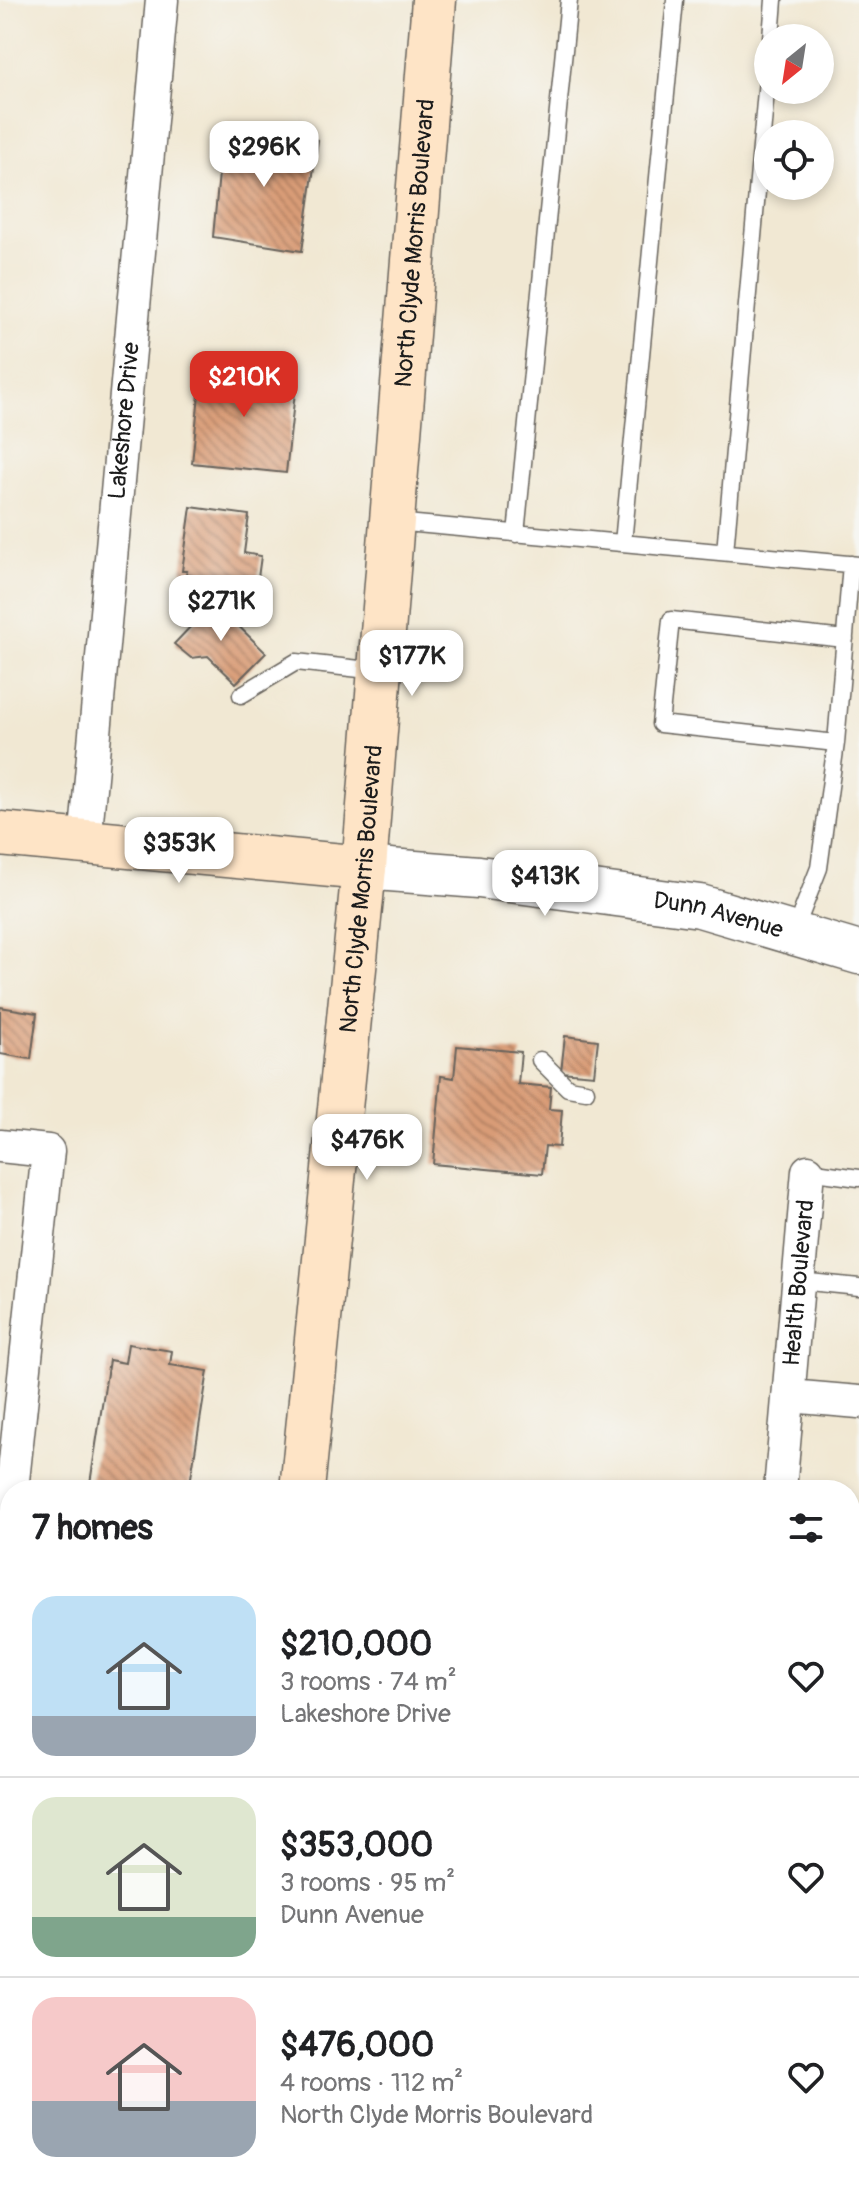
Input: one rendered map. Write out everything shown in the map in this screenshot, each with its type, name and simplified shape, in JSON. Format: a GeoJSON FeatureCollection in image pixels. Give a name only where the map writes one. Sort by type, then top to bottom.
{"type":"FeatureCollection","features":[{"type":"Feature","properties":{"kind":"main road","name":"North Clyde Morris Boulevard"},"geometry":{"type":"LineString","coordinates":[[303,1480],[364,868],[434,0]]}},
{"type":"Feature","properties":{"kind":"main road","name":"Dunn Avenue"},"geometry":{"type":"LineString","coordinates":[[0,834],[364,868]]}},
{"type":"Feature","properties":{"kind":"street","name":"Lakeshore Drive"},"geometry":{"type":"LineString","coordinates":[[85,843],[162,0]]}},
{"type":"Feature","properties":{"kind":"street","name":"Dunn Avenue"},"geometry":{"type":"LineString","coordinates":[[364,868],[479,877],[700,906],[859,953]]}},
{"type":"Feature","properties":{"kind":"street"},"geometry":{"type":"LineString","coordinates":[[0,1146],[48,1151],[13,1480]]}},
{"type":"Feature","properties":{"kind":"street","name":"Health Boulevard"},"geometry":{"type":"LineString","coordinates":[[781,1480],[808,1171]]}},
{"type":"Feature","properties":{"kind":"street","name":"Health Boulevard"},"geometry":{"type":"LineString","coordinates":[[789,1396],[859,1402]]}},
{"type":"Feature","properties":{"kind":"street"},"geometry":{"type":"LineString","coordinates":[[0,1597],[0,1604]]}},
{"type":"Feature","properties":{"kind":"lane"},"geometry":{"type":"LineString","coordinates":[[516,534],[569,0]]}},
{"type":"Feature","properties":{"kind":"lane"},"geometry":{"type":"LineString","coordinates":[[623,543],[675,0]]}},
{"type":"Feature","properties":{"kind":"lane"},"geometry":{"type":"LineString","coordinates":[[772,24],[774,0]]}},
{"type":"Feature","properties":{"kind":"lane"},"geometry":{"type":"LineString","coordinates":[[725,552],[765,104]]}},
{"type":"Feature","properties":{"kind":"lane"},"geometry":{"type":"LineString","coordinates":[[392,522],[855,564],[819,868],[793,933]]}},
{"type":"Feature","properties":{"kind":"lane"},"geometry":{"type":"LineString","coordinates":[[836,743],[660,724],[671,620],[845,639]]}},
{"type":"Feature","properties":{"kind":"lane"},"geometry":{"type":"LineString","coordinates":[[241,695],[296,662],[380,671]]}},
{"type":"Feature","properties":{"kind":"lane"},"geometry":{"type":"LineString","coordinates":[[540,1060],[568,1088],[586,1091]]}},
{"type":"Feature","properties":{"kind":"lane"},"geometry":{"type":"LineString","coordinates":[[808,1171],[859,1178]]}},
{"type":"Feature","properties":{"kind":"lane"},"geometry":{"type":"LineString","coordinates":[[799,1281],[859,1287]]}},
{"type":"Feature","properties":{"kind":"building"},"geometry":{"type":"Polygon","coordinates":[[[223,131],[318,140],[302,251],[213,237],[223,131]]]}},
{"type":"Feature","properties":{"kind":"building"},"geometry":{"type":"Polygon","coordinates":[[[202,365],[297,374],[286,473],[192,463],[202,365]]]}},
{"type":"Feature","properties":{"kind":"building"},"geometry":{"type":"Polygon","coordinates":[[[191,507],[249,515],[244,553],[261,556],[257,585],[186,575],[187,571],[182,571],[191,507]]]}},
{"type":"Feature","properties":{"kind":"building"},"geometry":{"type":"Polygon","coordinates":[[[214,602],[266,653],[236,683],[208,656],[191,658],[174,644],[214,602]]]}},
{"type":"Feature","properties":{"kind":"building"},"geometry":{"type":"Polygon","coordinates":[[[0,1007],[37,1013],[31,1059],[0,1054],[0,1007]]]}},
{"type":"Feature","properties":{"kind":"building"},"geometry":{"type":"Polygon","coordinates":[[[565,1036],[598,1040],[594,1075],[561,1072],[565,1036]]]}},
{"type":"Feature","properties":{"kind":"building"},"geometry":{"type":"Polygon","coordinates":[[[457,1046],[521,1052],[518,1084],[551,1087],[549,1109],[562,1110],[559,1147],[545,1146],[542,1174],[433,1164],[441,1076],[454,1078],[457,1046]]]}},
{"type":"Feature","properties":{"kind":"building"},"geometry":{"type":"Polygon","coordinates":[[[128,1344],[172,1351],[170,1365],[208,1371],[191,1480],[91,1480],[109,1360],[125,1363],[128,1344]]]}}]}
